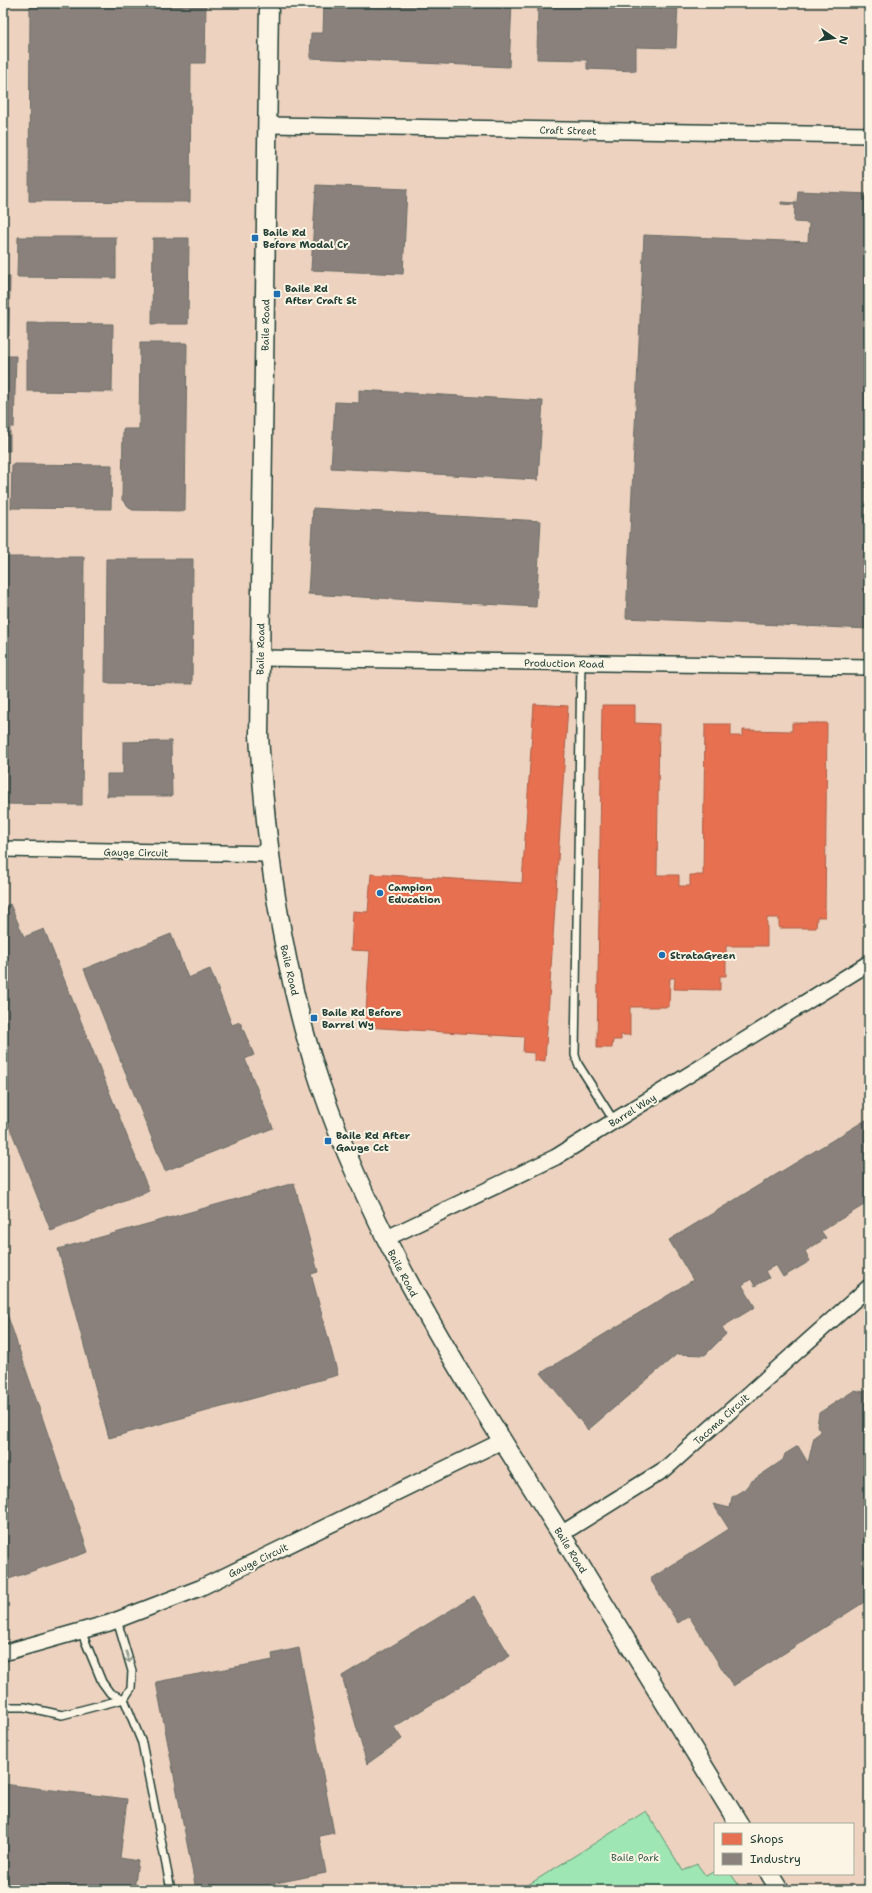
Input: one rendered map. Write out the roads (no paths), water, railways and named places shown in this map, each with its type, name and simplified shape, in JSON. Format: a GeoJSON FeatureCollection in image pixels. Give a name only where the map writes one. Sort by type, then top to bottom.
{"type":"FeatureCollection","features":[{"type":"Feature","properties":{"kind":"street","name":"Baile Road"},"geometry":{"type":"LineString","coordinates":[[269,3],[259,735],[269,854],[285,947],[298,1008],[321,1085],[349,1161],[385,1239],[413,1294],[502,1441],[561,1534],[738,1823]]}},
{"type":"Feature","properties":{"kind":"street","name":"Craft Street"},"geometry":{"type":"LineString","coordinates":[[268,125],[869,135]]}},
{"type":"Feature","properties":{"kind":"street","name":"Production Road"},"geometry":{"type":"LineString","coordinates":[[260,658],[869,667]]}},
{"type":"Feature","properties":{"kind":"street","name":"Gauge Circuit"},"geometry":{"type":"LineString","coordinates":[[3,849],[269,854]]}},
{"type":"Feature","properties":{"kind":"street","name":"Barrel Way"},"geometry":{"type":"LineString","coordinates":[[385,1239],[526,1172],[556,1156],[869,963]]}},
{"type":"Feature","properties":{"kind":"street","name":"Tacoma Circuit"},"geometry":{"type":"LineString","coordinates":[[561,1534],[665,1469],[869,1287]]}},
{"type":"Feature","properties":{"kind":"street","name":"Gauge Circuit"},"geometry":{"type":"LineString","coordinates":[[3,1653],[117,1620],[200,1588],[502,1441]]}},
{"type":"Feature","properties":{"kind":"street"},"geometry":{"type":"LineString","coordinates":[[771,1875],[780,1890]]}},
{"type":"Feature","properties":{"kind":"lane"},"geometry":{"type":"LineString","coordinates":[[580,663],[575,1055],[578,1064],[614,1121]]}},
{"type":"Feature","properties":{"kind":"lane"},"geometry":{"type":"LineString","coordinates":[[3,1707],[25,1708],[62,1715],[124,1699],[131,1688],[132,1671],[117,1620]]}},
{"type":"Feature","properties":{"kind":"lane"},"geometry":{"type":"LineString","coordinates":[[81,1631],[102,1682],[110,1693],[124,1699],[142,1743],[171,1890]]}},
{"type":"Feature","properties":{"kind":"place","name":"Baile Rd Before Modal Cr"},"geometry":{"type":"Point","coordinates":[255,238]}},
{"type":"Feature","properties":{"kind":"place","name":"Baile Rd After Craft St"},"geometry":{"type":"Point","coordinates":[277,294]}},
{"type":"Feature","properties":{"kind":"place","name":"Campion Education"},"geometry":{"type":"Point","coordinates":[380,893]}},
{"type":"Feature","properties":{"kind":"place","name":"StrataGreen"},"geometry":{"type":"Point","coordinates":[662,955]}},
{"type":"Feature","properties":{"kind":"place","name":"Baile Rd Before Barrel Wy"},"geometry":{"type":"Point","coordinates":[314,1018]}},
{"type":"Feature","properties":{"kind":"place","name":"Baile Rd After Gauge Cct"},"geometry":{"type":"Point","coordinates":[328,1141]}},
{"type":"Feature","properties":{"kind":"park label","name":"Baile Park"},"geometry":{"type":"Point","coordinates":[635,1857]}}]}
